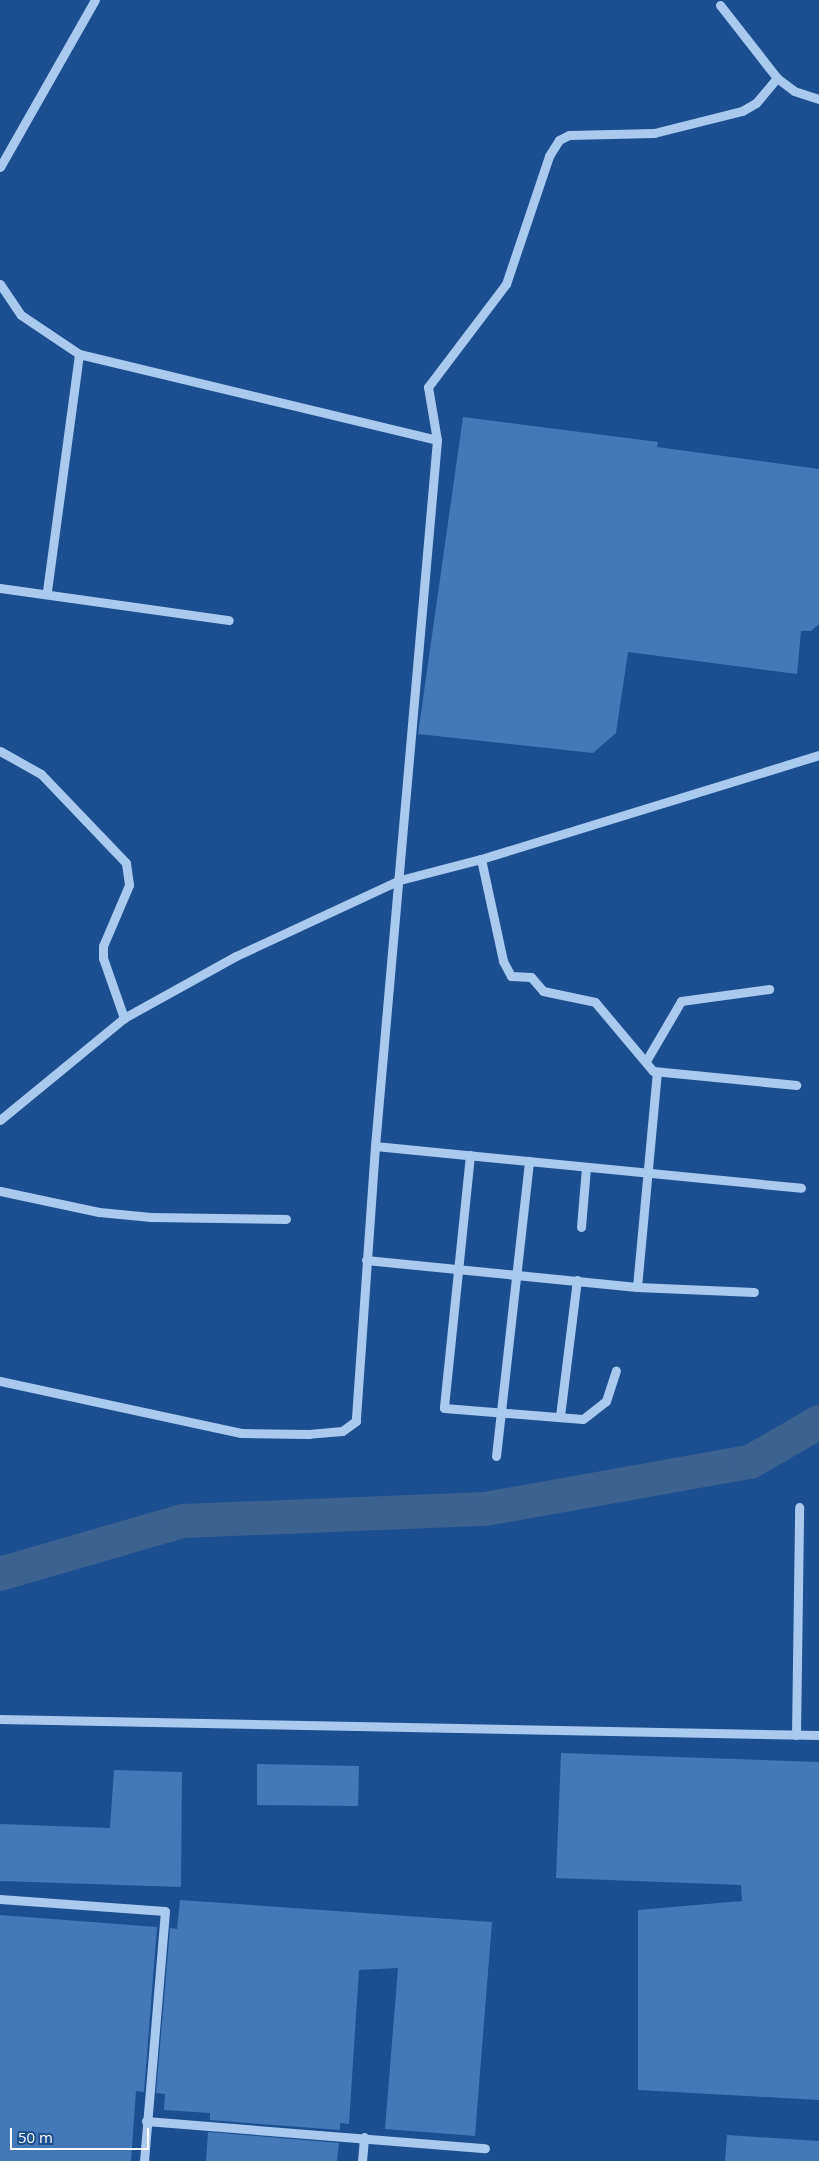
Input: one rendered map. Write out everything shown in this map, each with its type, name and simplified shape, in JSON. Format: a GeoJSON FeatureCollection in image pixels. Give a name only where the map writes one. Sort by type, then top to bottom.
{"type":"FeatureCollection","features":[{"type":"Feature","properties":{"kind":"street"},"geometry":{"type":"LineString","coordinates":[[0,167],[95,0]]}},
{"type":"Feature","properties":{"kind":"street"},"geometry":{"type":"LineString","coordinates":[[720,5],[777,78],[794,91],[819,99]]}},
{"type":"Feature","properties":{"kind":"street"},"geometry":{"type":"LineString","coordinates":[[0,1381],[241,1433],[342,1430],[357,1416],[354,1400],[437,440],[428,387],[506,284],[549,156],[559,140],[569,135],[654,132],[742,111],[756,103],[777,78]]}},
{"type":"Feature","properties":{"kind":"street"},"geometry":{"type":"LineString","coordinates":[[0,284],[21,315],[79,354],[437,440]]}},
{"type":"Feature","properties":{"kind":"street"},"geometry":{"type":"LineString","coordinates":[[47,591],[79,354]]}},
{"type":"Feature","properties":{"kind":"street"},"geometry":{"type":"LineString","coordinates":[[0,588],[47,591],[229,620]]}},
{"type":"Feature","properties":{"kind":"street"},"geometry":{"type":"LineString","coordinates":[[0,751],[41,774],[126,863],[129,885],[103,946],[103,958],[124,1018]]}},
{"type":"Feature","properties":{"kind":"street"},"geometry":{"type":"LineString","coordinates":[[0,1120],[124,1018],[236,956],[400,880],[481,859],[819,754]]}},
{"type":"Feature","properties":{"kind":"street"},"geometry":{"type":"LineString","coordinates":[[481,859],[503,961],[511,976],[531,977],[543,991],[595,1002],[657,1072],[796,1086]]}},
{"type":"Feature","properties":{"kind":"street"},"geometry":{"type":"LineString","coordinates":[[646,1061],[681,1001],[769,989]]}},
{"type":"Feature","properties":{"kind":"street"},"geometry":{"type":"LineString","coordinates":[[637,1287],[646,1173],[657,1072]]}},
{"type":"Feature","properties":{"kind":"street"},"geometry":{"type":"LineString","coordinates":[[375,1146],[801,1188]]}},
{"type":"Feature","properties":{"kind":"street"},"geometry":{"type":"LineString","coordinates":[[470,1155],[444,1408],[583,1418],[596,1413],[606,1401],[616,1371]]}},
{"type":"Feature","properties":{"kind":"street"},"geometry":{"type":"LineString","coordinates":[[496,1456],[529,1161]]}},
{"type":"Feature","properties":{"kind":"street"},"geometry":{"type":"LineString","coordinates":[[581,1227],[586,1167]]}},
{"type":"Feature","properties":{"kind":"street"},"geometry":{"type":"LineString","coordinates":[[0,1191],[142,1216],[286,1219]]}},
{"type":"Feature","properties":{"kind":"street"},"geometry":{"type":"LineString","coordinates":[[366,1260],[637,1287],[754,1292]]}},
{"type":"Feature","properties":{"kind":"street"},"geometry":{"type":"LineString","coordinates":[[560,1416],[577,1280]]}},
{"type":"Feature","properties":{"kind":"street"},"geometry":{"type":"LineString","coordinates":[[796,1735],[799,1506]]}},
{"type":"Feature","properties":{"kind":"street"},"geometry":{"type":"LineString","coordinates":[[0,1719],[819,1735]]}},
{"type":"Feature","properties":{"kind":"street"},"geometry":{"type":"LineString","coordinates":[[0,1899],[165,1911],[144,2161]]}},
{"type":"Feature","properties":{"kind":"street"},"geometry":{"type":"LineString","coordinates":[[146,2121],[364,2136],[486,2148]]}},
{"type":"Feature","properties":{"kind":"street"},"geometry":{"type":"LineString","coordinates":[[362,2161],[364,2136]]}},
{"type":"Feature","properties":{"kind":"building"},"geometry":{"type":"Polygon","coordinates":[[[463,417],[658,442],[657,447],[819,469],[819,624],[811,631],[801,631],[797,674],[628,652],[616,733],[593,753],[418,734],[463,417]]]}},
{"type":"Feature","properties":{"kind":"building"},"geometry":{"type":"Polygon","coordinates":[[[561,1753],[819,1762],[819,2100],[638,2090],[638,1910],[742,1901],[741,1885],[556,1878],[561,1753]]]}},
{"type":"Feature","properties":{"kind":"building"},"geometry":{"type":"Polygon","coordinates":[[[257,1764],[359,1766],[358,1806],[257,1805],[257,1764]]]}},
{"type":"Feature","properties":{"kind":"building"},"geometry":{"type":"Polygon","coordinates":[[[114,1770],[182,1772],[181,1887],[0,1881],[0,1824],[110,1828],[114,1770]]]}},
{"type":"Feature","properties":{"kind":"building"},"geometry":{"type":"Polygon","coordinates":[[[180,1900],[492,1922],[475,2136],[385,2129],[398,1968],[359,1970],[349,2124],[340,2123],[340,2130],[210,2120],[210,2113],[164,2110],[165,2094],[156,2093],[170,1928],[177,1929],[180,1900]]]}},
{"type":"Feature","properties":{"kind":"building"},"geometry":{"type":"Polygon","coordinates":[[[0,1915],[157,1927],[144,2092],[136,2091],[131,2161],[0,2161],[0,1915]]]}},
{"type":"Feature","properties":{"kind":"building"},"geometry":{"type":"Polygon","coordinates":[[[208,2132],[339,2143],[337,2161],[206,2161],[208,2132]]]}},
{"type":"Feature","properties":{"kind":"building"},"geometry":{"type":"Polygon","coordinates":[[[727,2135],[819,2141],[819,2161],[725,2161],[727,2135]]]}},
{"type":"Feature","properties":{"kind":"waterway"},"geometry":{"type":"LineString","coordinates":[[0,1574],[183,1521],[485,1509],[750,1462],[819,1422]]}}]}
